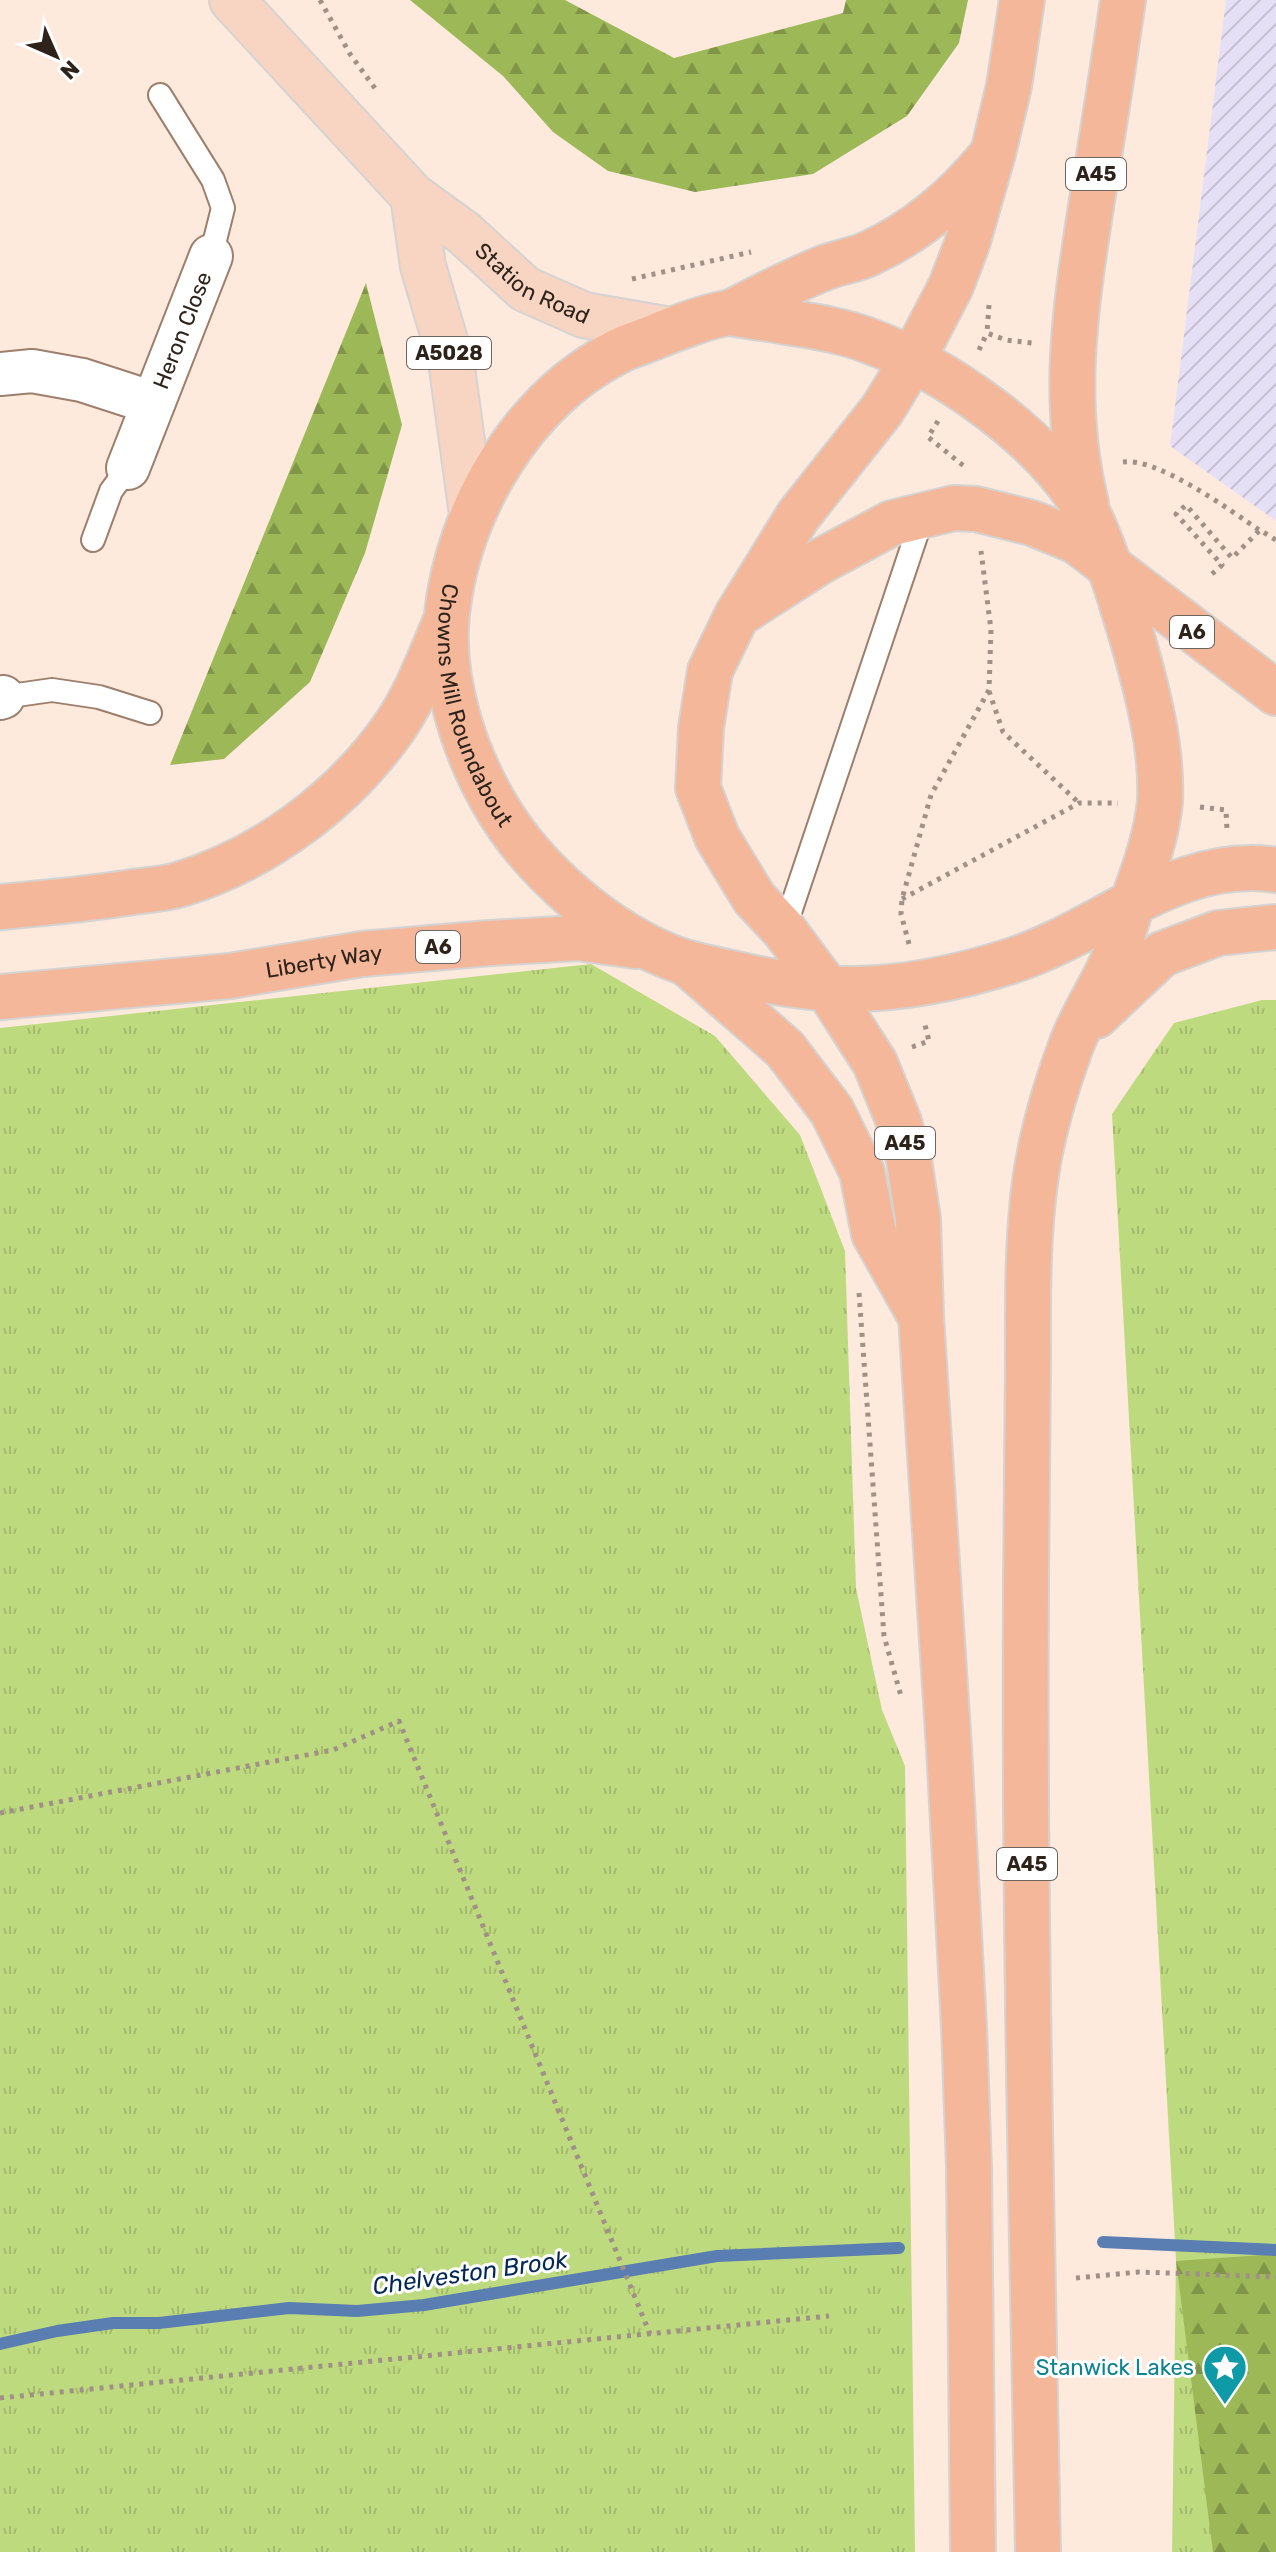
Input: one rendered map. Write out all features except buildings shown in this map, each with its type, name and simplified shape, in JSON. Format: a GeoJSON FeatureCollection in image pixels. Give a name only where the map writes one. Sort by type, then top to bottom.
{"type":"FeatureCollection","features":[{"type":"Feature","properties":{"kind":"highway"},"geometry":{"type":"LineString","coordinates":[[827,988],[784,930],[754,898],[717,837],[698,788],[701,728],[710,671],[737,615],[798,516],[882,410],[951,286],[993,153],[1009,86],[1022,0]]}},
{"type":"Feature","properties":{"kind":"highway","name":"A45"},"geometry":{"type":"LineString","coordinates":[[1088,513],[1077,468],[1071,420],[1072,348],[1123,0]]}},
{"type":"Feature","properties":{"kind":"highway"},"geometry":{"type":"LineString","coordinates":[[730,313],[784,285],[869,253],[895,239],[937,212],[964,188],[993,153]]}},
{"type":"Feature","properties":{"kind":"highway","name":"Chowns Mill Roundabout"},"geometry":{"type":"LineString","coordinates":[[730,313],[818,326],[869,341],[912,361],[959,386],[1013,427],[1060,475],[1088,513],[1110,569],[1145,684],[1156,732],[1160,804],[1146,866],[1132,904],[1017,959],[943,978],[853,989],[773,982],[686,963],[647,947],[583,905],[532,857],[497,807],[463,738],[451,686],[445,623],[457,560],[472,514],[503,457],[537,415],[565,389],[614,353],[670,330],[730,313]]}},
{"type":"Feature","properties":{"kind":"highway"},"geometry":{"type":"LineString","coordinates":[[737,615],[821,561],[892,523],[954,508],[976,509],[1032,523],[1076,541],[1110,569]]}},
{"type":"Feature","properties":{"kind":"highway","name":"A6"},"geometry":{"type":"LineString","coordinates":[[1110,569],[1276,693]]}},
{"type":"Feature","properties":{"kind":"highway"},"geometry":{"type":"LineString","coordinates":[[0,907],[83,900],[179,885],[263,847],[303,821],[344,787],[374,753],[410,700],[445,623]]}},
{"type":"Feature","properties":{"kind":"highway"},"geometry":{"type":"LineString","coordinates":[[1132,904],[1174,882],[1227,868],[1276,870]]}},
{"type":"Feature","properties":{"kind":"highway","name":"A45"},"geometry":{"type":"LineString","coordinates":[[1038,2552],[1027,2004],[1028,1270],[1036,1175],[1055,1095],[1074,1037],[1116,953],[1132,904]]}},
{"type":"Feature","properties":{"kind":"highway"},"geometry":{"type":"LineString","coordinates":[[1074,1037],[1162,954],[1218,933],[1276,927]]}},
{"type":"Feature","properties":{"kind":"highway","name":"Liberty Way"},"geometry":{"type":"LineString","coordinates":[[0,997],[230,976],[362,954],[490,943],[578,938],[647,947]]}},
{"type":"Feature","properties":{"kind":"highway","name":"A45"},"geometry":{"type":"LineString","coordinates":[[686,963],[785,1049],[832,1111],[862,1172],[874,1234],[921,1317]]}},
{"type":"Feature","properties":{"kind":"highway","name":"A45"},"geometry":{"type":"LineString","coordinates":[[827,988],[875,1063],[899,1122],[909,1160],[918,1219],[921,1317],[964,2027],[969,2167],[973,2552]]}},
{"type":"Feature","properties":{"kind":"main road","name":"Station Road"},"geometry":{"type":"LineString","coordinates":[[232,0],[413,196],[464,233],[525,289],[584,315],[670,330]]}},
{"type":"Feature","properties":{"kind":"main road","name":"A5028"},"geometry":{"type":"LineString","coordinates":[[413,196],[423,266],[451,361],[472,514]]}},
{"type":"Feature","properties":{"kind":"street","name":"Heron Close"},"geometry":{"type":"LineString","coordinates":[[128,468],[211,256]]}},
{"type":"Feature","properties":{"kind":"street","name":"Heron Close"},"geometry":{"type":"LineString","coordinates":[[0,374],[32,371],[82,380],[153,403]]}},
{"type":"Feature","properties":{"kind":"lane"},"geometry":{"type":"LineString","coordinates":[[160,95],[213,180],[223,208],[211,256]]}},
{"type":"Feature","properties":{"kind":"lane"},"geometry":{"type":"LineString","coordinates":[[93,540],[111,491],[128,468]]}},
{"type":"Feature","properties":{"kind":"lane"},"geometry":{"type":"LineString","coordinates":[[784,930],[923,515]]}},
{"type":"Feature","properties":{"kind":"lane"},"geometry":{"type":"LineString","coordinates":[[2,698],[52,690],[99,697],[150,713]]}},
{"type":"Feature","properties":{"kind":"path"},"geometry":{"type":"LineString","coordinates":[[320,0],[350,54],[382,99]]}},
{"type":"Feature","properties":{"kind":"path"},"geometry":{"type":"LineString","coordinates":[[628,280],[758,251]]}},
{"type":"Feature","properties":{"kind":"path"},"geometry":{"type":"LineString","coordinates":[[978,352],[987,333],[989,302],[980,298]]}},
{"type":"Feature","properties":{"kind":"path"},"geometry":{"type":"LineString","coordinates":[[987,333],[1006,340]]}},
{"type":"Feature","properties":{"kind":"path"},"geometry":{"type":"LineString","coordinates":[[939,419],[928,437],[966,468]]}},
{"type":"Feature","properties":{"kind":"path"},"geometry":{"type":"LineString","coordinates":[[1123,462],[1132,460],[1211,496],[1276,540]]}},
{"type":"Feature","properties":{"kind":"path"},"geometry":{"type":"LineString","coordinates":[[1212,574],[1222,565],[1176,514],[1186,505],[1232,558],[1260,530]]}},
{"type":"Feature","properties":{"kind":"path"},"geometry":{"type":"LineString","coordinates":[[980,541],[991,630],[989,690],[1003,732],[1079,803]]}},
{"type":"Feature","properties":{"kind":"path"},"geometry":{"type":"LineString","coordinates":[[906,932],[901,914],[902,899],[931,795],[989,690]]}},
{"type":"Feature","properties":{"kind":"path"},"geometry":{"type":"LineString","coordinates":[[902,899],[1079,803],[1115,803]]}},
{"type":"Feature","properties":{"kind":"path"},"geometry":{"type":"LineString","coordinates":[[1199,807],[1226,810],[1227,826]]}},
{"type":"Feature","properties":{"kind":"path"},"geometry":{"type":"LineString","coordinates":[[913,1047],[929,1041],[924,1018]]}},
{"type":"Feature","properties":{"kind":"path"},"geometry":{"type":"LineString","coordinates":[[858,1288],[884,1636],[904,1707]]}},
{"type":"Feature","properties":{"kind":"path"},"geometry":{"type":"LineString","coordinates":[[0,1813],[333,1750],[399,1721],[650,2334]]}},
{"type":"Feature","properties":{"kind":"path"},"geometry":{"type":"LineString","coordinates":[[1076,2278],[1139,2272],[1276,2277]]}},
{"type":"Feature","properties":{"kind":"path"},"geometry":{"type":"LineString","coordinates":[[0,2398],[829,2316]]}},
{"type":"Feature","properties":{"kind":"shaded area"},"geometry":{"type":"Polygon","coordinates":[[[1226,0],[1276,0],[1276,521],[1170,446],[1226,0]]]}},
{"type":"Feature","properties":{"kind":"green space"},"geometry":{"type":"Polygon","coordinates":[[[410,0],[565,0],[674,58],[843,13],[846,0],[968,0],[959,43],[907,116],[813,174],[695,192],[608,171],[553,132],[503,76],[410,0]]]}},
{"type":"Feature","properties":{"kind":"green space"},"geometry":{"type":"Polygon","coordinates":[[[366,283],[402,425],[365,553],[310,682],[224,759],[170,765],[366,283]]]}},
{"type":"Feature","properties":{"kind":"green space"},"geometry":{"type":"Polygon","coordinates":[[[591,964],[715,1036],[800,1135],[845,1251],[856,1588],[882,1710],[905,1766],[915,2552],[0,2552],[0,1028],[591,964]]]}},
{"type":"Feature","properties":{"kind":"green space"},"geometry":{"type":"Polygon","coordinates":[[[1262,1000],[1276,1000],[1276,2552],[1172,2552],[1176,2260],[1112,1114],[1174,1023],[1262,1000]]]}},
{"type":"Feature","properties":{"kind":"green space","name":"Stanwick Lakes"},"geometry":{"type":"Polygon","coordinates":[[[1276,2254],[1276,2552],[1213,2552],[1176,2261],[1276,2254]]]}},
{"type":"Feature","properties":{"kind":"waterway"},"geometry":{"type":"LineString","coordinates":[[1103,2242],[1276,2250]]}},
{"type":"Feature","properties":{"kind":"waterway","name":"Chelveston Brook"},"geometry":{"type":"LineString","coordinates":[[0,2344],[113,2323],[159,2323],[289,2308],[357,2311],[424,2305],[717,2256],[899,2248]]}},
{"type":"Feature","properties":{"kind":"place","name":"Stanwick Lakes"},"geometry":{"type":"Point","coordinates":[1225,2406]}}]}
